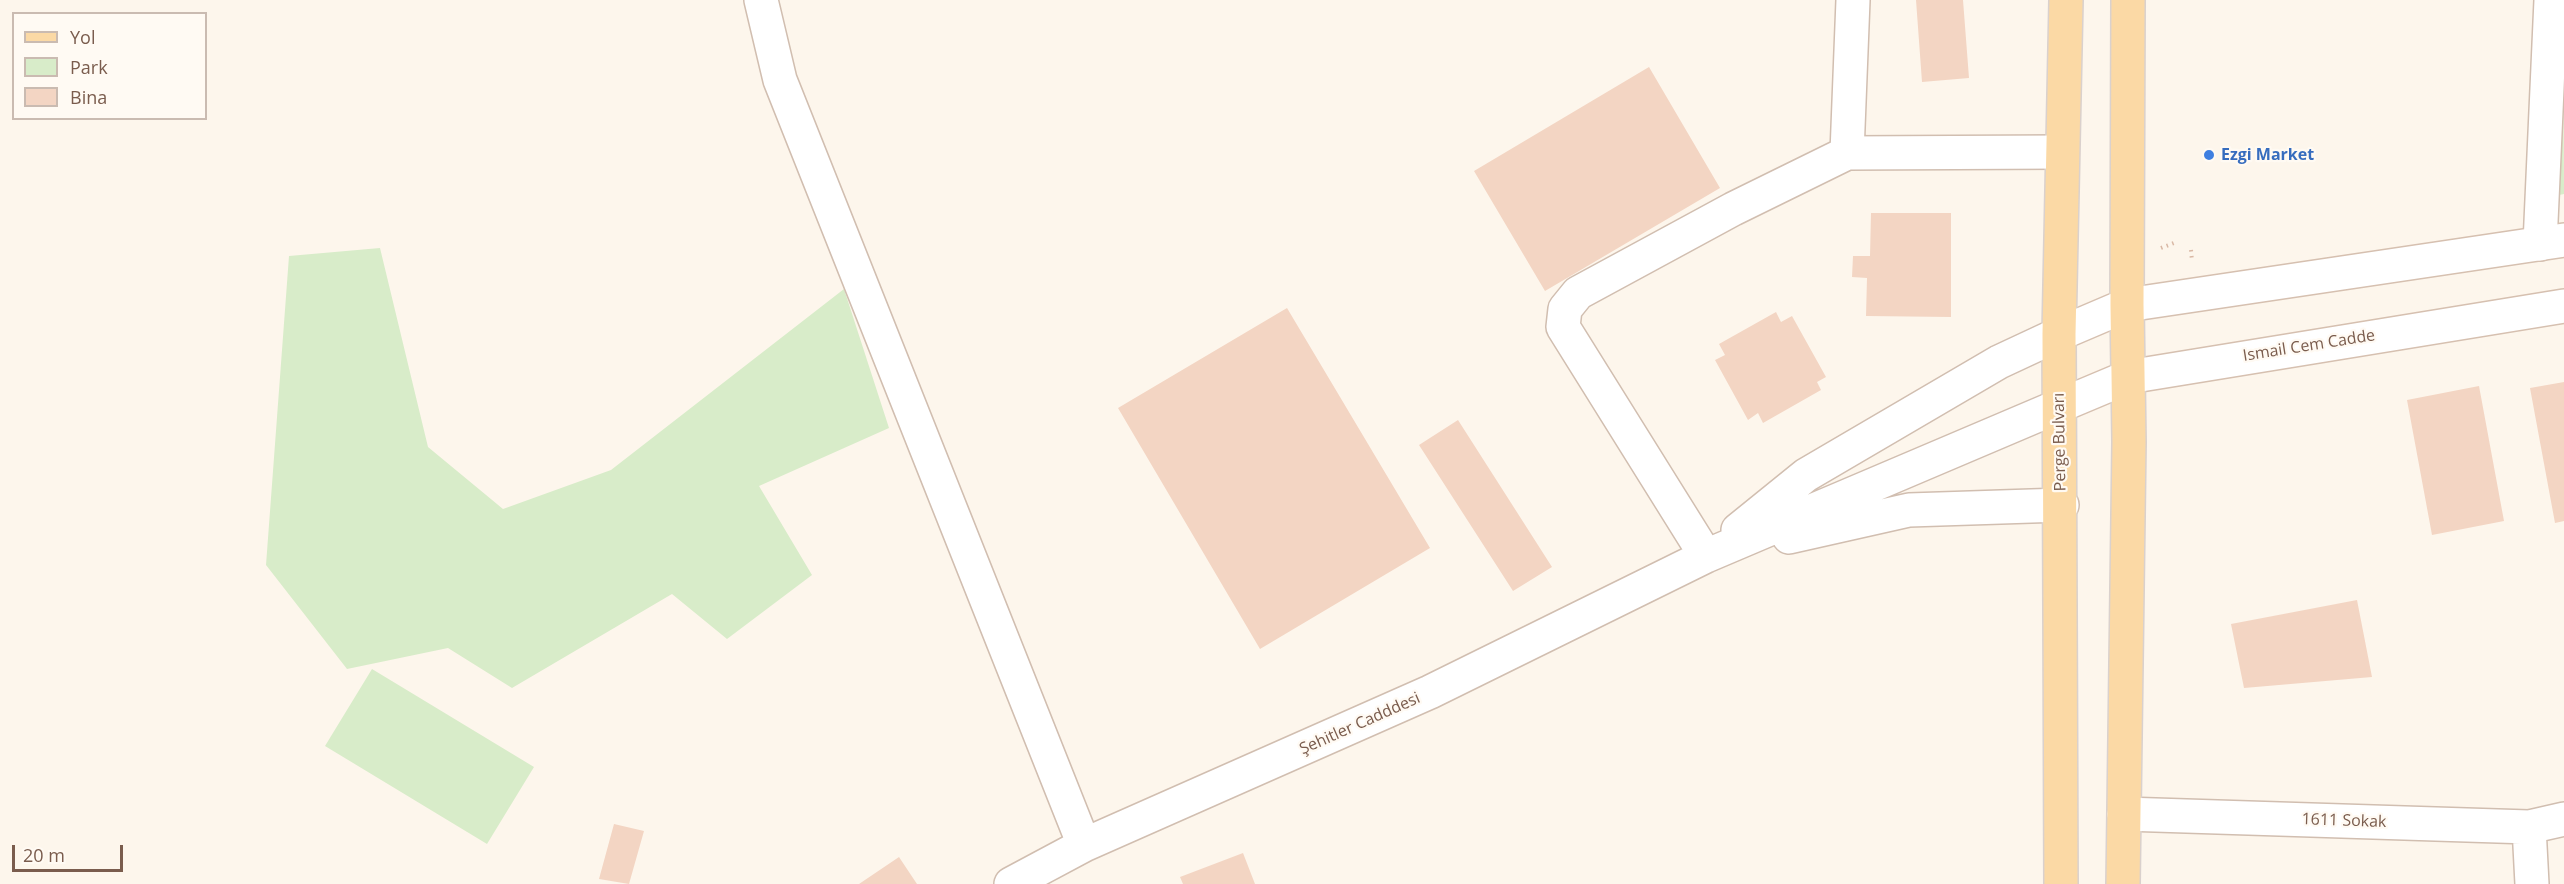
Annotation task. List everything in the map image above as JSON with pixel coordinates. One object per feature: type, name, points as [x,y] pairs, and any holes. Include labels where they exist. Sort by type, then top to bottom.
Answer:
[{"type":"main road","name":"Perge Bulvarı","points":[[2061,884],[2059,334],[2066,0]]},
{"type":"main road","points":[[2123,884],[2128,377],[2128,0]]},
{"type":"street","points":[[760,0],[780,80],[1084,845]]},
{"type":"street","points":[[1847,153],[1853,0]]},
{"type":"street","points":[[1706,556],[1806,475],[1999,363],[2127,305],[2552,242],[2551,0]]},
{"type":"street","points":[[1706,556],[1563,327],[1565,309],[1578,293],[1733,209],[1847,153],[2062,152]]},
{"type":"street","name":"Ismail Cem Cadde","points":[[1706,556],[2128,377],[2564,306]]},
{"type":"street","points":[[1706,556],[1909,510],[2061,505]]},
{"type":"street","name":"Şehitler Cadddesi","points":[[1011,884],[1084,845],[1430,692],[1706,556]]},
{"type":"street","name":"1611 Sokak","points":[[2124,814],[2529,827],[2564,819]]},
{"type":"street","points":[[2529,827],[2532,884]]},
{"type":"path","points":[[2158,249],[2174,243]]},
{"type":"green space","points":[[2563,2],[2564,194],[2559,195]]},
{"type":"green space","points":[[380,248],[428,447],[503,509],[611,470],[844,289],[889,428],[759,486],[812,575],[727,639],[672,594],[512,688],[448,648],[347,669],[266,565],[289,256]]},
{"type":"green space","points":[[372,669],[534,767],[487,844],[325,746]]},
{"type":"building","points":[[1916,0],[1963,0],[1969,78],[1922,82]]},
{"type":"building","points":[[1649,67],[1720,188],[1545,291],[1474,171]]},
{"type":"building","points":[[1871,213],[1951,213],[1951,317],[1866,316],[1867,278],[1852,277],[1853,256],[1870,256]]},
{"type":"building","points":[[1287,308],[1430,548],[1260,649],[1118,408]]},
{"type":"building","points":[[1776,312],[1781,322],[1792,316],[1826,377],[1817,382],[1821,390],[1763,423],[1758,413],[1748,420],[1715,360],[1725,355],[1719,344]]},
{"type":"building","points":[[2564,382],[2564,521],[2555,523],[2530,388]]},
{"type":"building","points":[[2479,386],[2504,521],[2432,535],[2407,400]]},
{"type":"building","points":[[1458,420],[1552,567],[1513,591],[1419,445]]},
{"type":"building","points":[[2357,600],[2372,677],[2244,688],[2231,624]]},
{"type":"building","points":[[614,824],[644,831],[629,884],[599,879]]},
{"type":"building","points":[[1243,853],[1255,884],[1183,884],[1180,877]]},
{"type":"building","points":[[899,857],[917,884],[859,884]]},
{"type":"place","name":"Ezgi Market","points":[[2209,155]]}]
